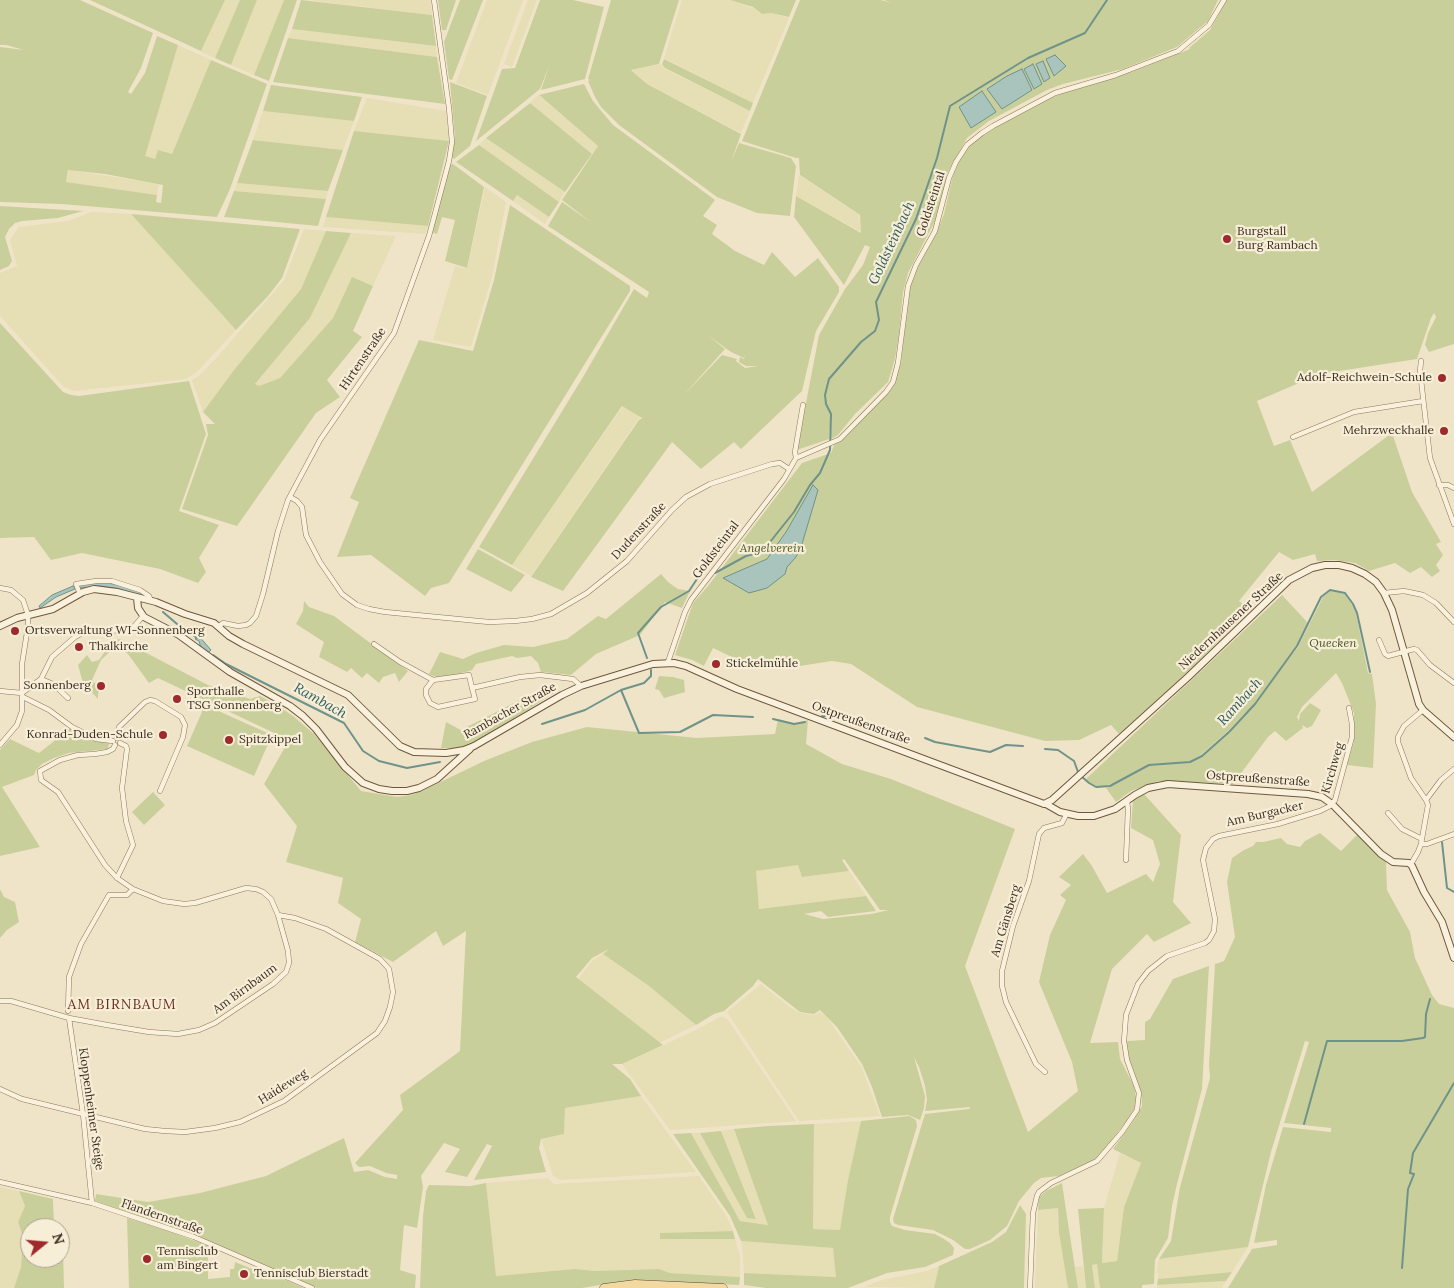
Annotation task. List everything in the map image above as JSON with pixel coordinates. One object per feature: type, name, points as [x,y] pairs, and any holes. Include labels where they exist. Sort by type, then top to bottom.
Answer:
[{"type":"main road","name":"Niedernhausener Straße","points":[[1049,802],[1188,677],[1279,589],[1300,573],[1325,565],[1346,566],[1365,574],[1376,582],[1390,604],[1418,699],[1423,710],[1454,737]]},
{"type":"main road","name":"Rambacher Straße","points":[[0,626],[16,618],[53,610],[90,590],[103,589],[151,601],[219,626],[229,636],[243,644],[348,695],[403,748],[414,752],[446,753],[474,746],[581,686],[647,666],[668,662]]},
{"type":"main road","points":[[137,598],[138,608],[143,616],[183,638],[222,666],[297,712],[316,729],[351,774],[363,783],[392,791],[413,790],[432,782],[474,746]]},
{"type":"main road","name":"Ostpreußenstraße","points":[[668,662],[686,666],[737,689],[1049,802],[1056,810],[1067,813],[1083,816],[1100,815],[1114,809],[1148,788],[1174,784],[1308,794],[1322,797],[1332,804]]},
{"type":"main road","points":[[446,753],[451,765]]},
{"type":"main road","points":[[1332,804],[1381,854],[1393,862],[1410,864],[1424,892],[1440,917],[1454,958]]},
{"type":"main road","points":[[604,1288],[635,1284],[723,1288]]},
{"type":"street","name":"Hirtenstraße","points":[[219,626],[223,624],[246,625],[256,616],[278,532],[290,497],[320,440],[394,333],[430,236],[452,142],[434,0]]},
{"type":"street","name":"Goldsteintal","points":[[668,662],[691,600],[789,470],[796,458],[834,442],[846,434],[886,392],[893,382],[898,363],[908,286],[916,265],[935,231],[949,178],[956,162],[967,146],[992,126],[1056,94],[1116,76],[1178,51],[1209,25],[1224,0]]},
{"type":"street","points":[[1421,361],[1420,371],[1430,458],[1454,524]]},
{"type":"street","points":[[1293,436],[1354,412],[1423,401]]},
{"type":"street","name":"Goldsteintal","points":[[796,458],[795,452],[803,405]]},
{"type":"street","name":"Dudenstraße","points":[[290,497],[302,507],[306,535],[316,555],[332,580],[347,598],[369,609],[384,612],[489,622],[532,619],[551,614],[587,593],[627,561],[686,497],[710,484],[772,464],[780,463],[789,470]]},
{"type":"street","points":[[1439,485],[1448,485],[1454,488]]},
{"type":"street","points":[[80,594],[76,584],[112,581],[140,590],[149,596],[151,601]]},
{"type":"street","points":[[0,588],[8,589],[18,594],[28,615],[22,664],[22,711],[19,721],[0,745]]},
{"type":"street","points":[[1384,593],[1404,591],[1423,595],[1436,603],[1454,622]]},
{"type":"street","points":[[23,695],[40,679],[52,657],[75,637],[82,633],[130,631],[143,616]]},
{"type":"street","points":[[1379,640],[1385,654],[1388,656],[1414,649],[1417,650],[1430,665],[1454,683]]},
{"type":"street","points":[[374,644],[406,666],[433,680],[469,676],[475,699],[435,707],[428,701],[426,695],[426,689],[433,680]]},
{"type":"street","points":[[472,688],[495,681],[540,675],[573,679],[581,686]]},
{"type":"street","points":[[40,679],[53,684],[68,698]]},
{"type":"street","points":[[0,691],[23,695],[43,706],[72,727],[96,739],[116,742],[126,746],[122,788],[126,821],[133,845],[117,878]]},
{"type":"street","points":[[116,742],[119,727],[145,702],[150,700],[155,701],[181,717],[185,725],[183,737],[160,791]]},
{"type":"street","name":"Kirchweg","points":[[1332,804],[1352,737],[1352,724],[1348,708]]},
{"type":"street","points":[[1410,864],[1418,852],[1428,805],[1411,778],[1398,742],[1398,736],[1404,726],[1423,710]]},
{"type":"street","name":"Am Birnbaum","points":[[0,1001],[12,1001],[69,1018],[148,1032],[178,1034],[199,1030],[215,1024],[273,984],[286,972],[289,963],[288,951],[278,915],[271,899],[256,889],[246,888],[195,903],[184,904],[163,901],[133,889],[117,878],[105,865],[58,792],[43,782],[40,776],[40,771],[60,760],[78,755],[107,752],[113,749],[116,742]]},
{"type":"street","points":[[1426,800],[1441,780],[1454,769]]},
{"type":"street","points":[[1126,860],[1127,800]]},
{"type":"street","name":"Am Burgacker","points":[[1030,1288],[1033,1213],[1039,1192],[1051,1183],[1097,1161],[1122,1132],[1137,1110],[1139,1093],[1127,1060],[1124,1041],[1126,1015],[1138,984],[1148,971],[1167,956],[1205,943],[1214,931],[1215,919],[1203,860],[1206,848],[1213,839],[1219,836],[1278,824],[1324,810],[1332,804]]},
{"type":"street","name":"Am Gänsberg","points":[[1045,1072],[1036,1064],[1006,1002],[1002,986],[1002,971],[1013,926],[1029,881],[1039,834],[1044,828],[1062,823],[1067,813]]},
{"type":"street","points":[[1388,813],[1402,829],[1427,844],[1454,834]]},
{"type":"street","points":[[68,1011],[68,977],[81,944],[110,895],[127,895],[133,889]]},
{"type":"street","name":"Haideweg","points":[[0,1089],[22,1099],[145,1129],[185,1132],[240,1122],[284,1101],[377,1033],[385,1021],[393,992],[389,969],[380,959],[326,929],[295,918],[278,915]]},
{"type":"street","name":"Kloppenheimer Steige","points":[[69,1018],[92,1203]]},
{"type":"street","name":"Flandernstraße","points":[[0,1182],[92,1203],[194,1237],[312,1288]]},
{"type":"shaded area","points":[[225,0],[240,0],[215,58],[201,52]]},
{"type":"shaded area","points":[[257,0],[284,0],[254,75],[231,65]]},
{"type":"shaded area","points":[[308,0],[430,0],[432,15]]},
{"type":"shaded area","points":[[487,0],[523,0],[488,95],[456,83]]},
{"type":"shaded area","points":[[528,0],[537,0],[512,67],[504,64]]},
{"type":"shaded area","points":[[682,0],[730,0],[753,8],[762,14],[771,13],[789,18],[753,103],[664,58]]},
{"type":"shaded area","points":[[292,29],[436,46],[437,57],[288,38]]},
{"type":"shaded area","points":[[178,45],[211,60],[172,154],[158,151],[155,159],[144,156]]},
{"type":"shaded area","points":[[661,64],[665,69],[750,111],[741,133],[647,84],[632,70]]},
{"type":"shaded area","points":[[538,95],[598,146],[592,154],[530,103]]},
{"type":"shaded area","points":[[367,98],[446,111],[449,141],[354,131]]},
{"type":"shaded area","points":[[263,111],[354,121],[343,150],[253,140]]},
{"type":"shaded area","points":[[486,138],[565,192],[559,202],[479,145]]},
{"type":"shaded area","points":[[69,170],[159,184],[157,195],[66,182]]},
{"type":"shaded area","points":[[799,175],[859,215],[861,232],[796,196]]},
{"type":"shaded area","points":[[237,183],[328,191],[326,199],[234,191]]},
{"type":"shaded area","points":[[485,187],[506,202],[492,277],[471,347],[433,340],[455,266],[467,269]]},
{"type":"shaded area","points":[[517,195],[549,217],[545,224],[513,201]]},
{"type":"shaded area","points":[[92,212],[131,214],[236,330],[196,373],[186,379],[74,391],[64,387],[0,316],[0,273],[17,266],[10,240],[19,227],[68,221]]},
{"type":"shaded area","points":[[326,217],[428,226],[425,234],[323,227]]},
{"type":"shaded area","points":[[304,229],[326,231],[301,289],[234,370],[203,412],[192,380],[199,376],[219,355],[284,280]]},
{"type":"shaded area","points":[[351,233],[396,236],[373,286],[352,277],[333,318],[280,378],[259,386],[255,384],[310,318]]},
{"type":"shaded area","points":[[623,406],[640,417],[531,576],[512,565]]},
{"type":"shaded area","points":[[799,865],[803,877],[849,871],[866,896],[759,909],[755,871]]},
{"type":"shaded area","points":[[603,954],[649,986],[696,1025],[659,1043],[578,979],[593,960]]},
{"type":"shaded area","points":[[761,984],[800,1013],[815,1015],[820,1012],[827,1017],[862,1068],[880,1116],[799,1121],[727,1012]]},
{"type":"shaded area","points":[[722,1016],[728,1020],[796,1121],[670,1130],[622,1064]]},
{"type":"shaded area","points":[[641,1096],[696,1172],[560,1180],[553,1176],[541,1139],[564,1134],[565,1108]]},
{"type":"shaded area","points":[[861,1121],[848,1180],[841,1230],[813,1229],[814,1124]]},
{"type":"shaded area","points":[[734,1129],[768,1225],[740,1221],[691,1133],[700,1133],[747,1218],[756,1218],[721,1131]]},
{"type":"shaded area","points":[[1120,1153],[1141,1163],[1124,1207],[1117,1261],[1102,1263],[1104,1208]]},
{"type":"shaded area","points":[[699,1176],[727,1217],[733,1231],[661,1233],[660,1238],[735,1239],[740,1256],[740,1277],[670,1273],[659,1269],[595,1271],[575,1269],[496,1276],[486,1183],[548,1178],[554,1184]]},
{"type":"shaded area","points":[[0,1187],[19,1191],[25,1206],[18,1222],[20,1228],[21,1268],[14,1288],[0,1288]]},
{"type":"shaded area","points":[[1058,1208],[1059,1233],[1068,1288],[1035,1288],[1038,1210]]},
{"type":"shaded area","points":[[741,1241],[833,1248],[837,1277],[744,1273]]},
{"type":"shaded area","points":[[1248,1247],[1232,1272],[1158,1279],[1157,1268],[1159,1259]]},
{"type":"shaded area","points":[[1097,1264],[1100,1288],[1095,1288],[1092,1265]]},
{"type":"shaded area","points":[[939,1266],[934,1288],[864,1287],[882,1280],[927,1271]]},
{"type":"shaded area","points":[[1083,1266],[1086,1288],[1078,1288],[1075,1267]]},
{"type":"shaded area","points":[[1226,1281],[1222,1288],[1157,1288],[1157,1285]]},
{"type":"green space","points":[[0,0],[80,0],[153,33],[141,68],[128,92],[131,94],[145,73],[157,36],[178,45],[145,156],[155,159],[158,150],[172,154],[211,60],[267,84],[230,189],[217,217],[62,204],[0,202],[0,47],[24,50],[0,45]],"holes":[[[68,170],[105,174],[163,185],[161,203],[156,202],[157,195],[66,182]]]},
{"type":"green space","points":[[90,0],[225,0],[201,51]]},
{"type":"green space","points":[[240,0],[257,0],[231,65],[215,58]]},
{"type":"green space","points":[[284,0],[297,0],[269,81],[254,75]]},
{"type":"green space","points":[[301,0],[432,15],[436,46],[292,29]]},
{"type":"green space","points":[[438,0],[456,0],[446,30],[442,30]]},
{"type":"green space","points":[[460,0],[483,0],[452,80],[449,79],[444,42]]},
{"type":"green space","points":[[540,0],[573,0],[604,7],[585,79],[541,90],[549,66],[540,89],[476,141],[502,69],[515,68]]},
{"type":"green space","points":[[611,0],[679,0],[659,64],[631,70],[647,84],[741,134],[731,162],[739,143],[791,158],[796,166],[790,216],[757,213],[717,197],[619,125],[601,107],[588,79]]},
{"type":"green space","points":[[730,0],[796,0],[789,17],[771,13],[762,14],[753,7]]},
{"type":"green space","points":[[800,0],[881,0],[891,3],[884,0],[1218,0],[1208,21],[1177,47],[1123,69],[1063,84],[1047,90],[989,121],[967,138],[947,174],[943,197],[934,223],[908,273],[903,292],[895,359],[888,382],[855,414],[838,435],[831,439],[831,413],[829,439],[797,450],[819,335],[845,289],[863,265],[870,247],[865,245],[844,285],[794,217],[796,196],[861,233],[860,215],[800,175],[799,158],[742,141]]},
{"type":"green space","name":"Angelverein","points":[[1227,0],[1454,0],[1454,344],[1429,352],[1425,345],[1428,333],[1436,317],[1434,313],[1417,359],[1320,374],[1257,401],[1274,446],[1290,440],[1312,492],[1392,433],[1412,492],[1441,542],[1436,544],[1443,555],[1436,565],[1440,571],[1432,577],[1421,567],[1410,573],[1395,563],[1369,571],[1355,563],[1334,560],[1317,561],[1315,554],[1293,560],[1279,552],[1239,601],[1250,610],[1181,678],[1119,734],[1111,725],[1079,740],[1045,741],[917,707],[851,664],[832,661],[800,666],[762,661],[753,667],[713,648],[704,666],[675,655],[693,603],[802,463],[831,453],[834,445],[845,438],[888,393],[894,384],[901,363],[909,290],[918,267],[937,232],[944,214],[953,175],[959,160],[966,150],[982,135],[1047,100],[1065,92],[1132,72],[1190,49],[1210,30]]},
{"type":"green space","points":[[288,38],[437,57],[445,104],[273,82]]},
{"type":"green space","points":[[664,59],[753,103],[750,111],[665,68],[662,64]]},
{"type":"green space","points":[[450,82],[487,96],[470,146],[454,159],[451,157],[455,138]]},
{"type":"green space","points":[[584,84],[593,101],[613,125],[715,200],[703,216],[717,225],[712,234],[735,251],[764,265],[772,252],[795,277],[818,258],[839,287],[839,292],[816,331],[802,391],[741,449],[734,442],[701,469],[672,442],[563,591],[531,577],[639,420],[646,416],[642,418],[622,406],[512,565],[479,547],[583,377],[634,289],[647,298],[649,292],[548,226],[562,202],[592,223],[562,200],[598,146],[539,95]],"holes":[[[706,334],[731,352],[744,358],[746,354],[744,359],[740,357],[739,362],[746,366],[758,366],[745,368],[736,361],[737,359],[722,355],[683,396],[725,349]]]},
{"type":"green space","points":[[271,85],[362,97],[354,121],[263,111]]},
{"type":"green space","points":[[530,103],[592,154],[565,192],[486,138]]},
{"type":"green space","points":[[354,131],[449,141],[428,226],[326,217]]},
{"type":"green space","points":[[253,140],[343,150],[328,191],[237,183]]},
{"type":"green space","points":[[479,145],[559,202],[549,217],[517,195],[513,201],[456,162]]},
{"type":"green space","points":[[453,164],[484,187],[467,268],[445,261],[455,220],[442,217],[437,234],[431,232],[450,165]]},
{"type":"green space","points":[[234,191],[326,199],[318,226],[224,217]]},
{"type":"green space","points":[[510,205],[630,286],[630,291],[449,583],[431,588],[425,596],[371,555],[337,557],[359,502],[350,498],[419,340],[473,351],[494,280]]},
{"type":"green space","points":[[0,206],[83,211],[58,218],[15,223],[5,237],[12,261],[9,266],[0,270]]},
{"type":"green space","points":[[131,214],[300,229],[282,278],[236,330]]},
{"type":"green space","points":[[326,231],[351,233],[310,318],[255,384],[259,386],[280,378],[333,318],[352,277],[373,286],[353,331],[362,337],[327,380],[340,397],[316,413],[237,526],[182,509],[208,435],[206,424],[215,424],[203,412],[234,370],[301,289]]},
{"type":"green space","points":[[0,323],[63,392],[71,395],[79,396],[189,381],[206,434],[179,511],[219,525],[199,558],[206,572],[198,583],[160,569],[82,553],[51,560],[34,537],[0,538]]},
{"type":"green space","points":[[478,549],[525,575],[511,592],[466,569]]},
{"type":"green space","points":[[661,574],[678,589],[690,591],[682,608],[665,602],[640,635],[596,654],[571,675],[541,672],[538,663],[531,656],[517,658],[512,656],[476,664],[472,670],[452,676],[436,677],[429,674],[440,652],[463,659],[504,645],[533,647],[567,639],[598,616],[606,619]]},
{"type":"green space","name":"Quecken","points":[[1330,591],[1345,594],[1352,605],[1356,613],[1368,673],[1372,674],[1376,704],[1373,768],[1347,765],[1354,742],[1354,713],[1336,673],[1302,707],[1297,717],[1299,721],[1300,714],[1310,703],[1321,710],[1312,726],[1307,728],[1302,725],[1303,728],[1286,741],[1275,731],[1268,737],[1233,784],[1159,781],[1131,791],[1116,802],[1106,788],[1110,787],[1149,766],[1190,762],[1202,756],[1245,716],[1244,714],[1201,755],[1189,762],[1148,765],[1118,782],[1102,787],[1089,783],[1086,779],[1282,595],[1308,623],[1287,661],[1298,647],[1323,597]]},
{"type":"green space","points":[[304,601],[309,607],[334,616],[408,671],[399,682],[395,673],[383,677],[379,683],[367,673],[362,678],[351,668],[347,672],[319,657],[324,642],[296,624],[303,611]]},
{"type":"green space","points":[[117,639],[124,640],[123,643],[131,645],[208,685],[250,699],[260,696],[293,716],[314,734],[361,791],[397,797],[422,791],[484,761],[532,742],[587,727],[697,738],[775,734],[778,719],[797,724],[808,720],[806,744],[842,764],[891,779],[1015,829],[965,966],[1028,1132],[1078,1091],[1072,1062],[1039,982],[1050,935],[1066,900],[1060,895],[1071,885],[1059,877],[1083,854],[1107,893],[1146,874],[1153,882],[1160,864],[1153,840],[1131,828],[1133,800],[1144,794],[1181,835],[1173,902],[1191,923],[1154,942],[1147,934],[1112,969],[1090,1043],[1118,1042],[1120,1059],[1134,1086],[1136,1105],[1131,1115],[1101,1154],[1094,1160],[1059,1176],[1041,1178],[1034,1183],[1019,1201],[1007,1226],[990,1240],[970,1249],[965,1249],[953,1240],[933,1230],[894,1223],[893,1219],[925,1114],[969,1109],[970,1107],[925,1111],[927,1100],[925,1086],[914,1057],[925,1096],[920,1120],[908,1115],[882,1117],[862,1064],[837,1027],[820,1010],[814,1014],[800,1012],[758,979],[753,986],[724,1011],[714,1014],[696,1025],[649,986],[603,954],[609,949],[592,958],[576,977],[663,1045],[622,1064],[612,1064],[630,1079],[641,1096],[565,1108],[564,1134],[541,1139],[539,1148],[546,1172],[474,1180],[492,1146],[487,1144],[467,1177],[445,1172],[460,1149],[444,1143],[421,1176],[423,1187],[417,1228],[404,1225],[400,1270],[416,1275],[415,1288],[317,1288],[195,1235],[95,1201],[96,1194],[148,1202],[200,1193],[266,1176],[344,1138],[354,1172],[368,1170],[385,1177],[397,1179],[397,1175],[386,1173],[370,1166],[359,1167],[355,1163],[403,1110],[400,1095],[460,1051],[466,931],[443,946],[436,931],[393,962],[355,942],[361,919],[338,903],[343,878],[286,862],[297,826],[264,784],[289,740],[158,678],[149,683],[128,654],[116,646],[101,660],[92,680],[100,689],[98,699],[83,683],[78,665],[87,655],[92,662],[99,660],[104,653],[104,647]],"holes":[[[844,859],[880,910],[889,910],[871,914],[823,919],[804,914],[821,911],[828,917],[876,911],[866,896],[759,909],[756,871],[798,865],[802,877],[849,871],[842,860]]]},
{"type":"green space","points":[[659,676],[684,680],[685,692],[664,698],[659,690],[655,689]]},
{"type":"green space","points":[[551,684],[554,693],[480,740],[466,746],[441,748],[446,722],[461,730]]},
{"type":"green space","name":"Spitzkippel","points":[[205,705],[272,735],[254,776],[187,746]]},
{"type":"green space","points":[[72,727],[96,740],[109,743],[108,749],[69,753],[54,758],[42,764],[34,775],[2,787],[40,847],[0,856],[0,750],[10,739],[39,753]]},
{"type":"green space","points":[[153,792],[165,805],[144,825],[132,812]]},
{"type":"green space","points":[[1320,833],[1341,851],[1358,834],[1386,862],[1387,890],[1410,932],[1415,958],[1432,995],[1439,1004],[1454,1008],[1454,1288],[1228,1288],[1252,1249],[1277,1245],[1277,1240],[1254,1243],[1266,1185],[1283,1127],[1331,1132],[1331,1128],[1284,1123],[1309,1042],[1305,1041],[1271,1152],[1248,1247],[1159,1259],[1171,1241],[1180,1187],[1210,1078],[1209,1065],[1215,964],[1224,961],[1235,937],[1227,882],[1232,858],[1253,846],[1256,842],[1281,838],[1287,844],[1300,847],[1305,841]]},
{"type":"green space","points":[[0,889],[4,897],[15,902],[19,922],[7,930],[0,938]]},
{"type":"green space","points":[[1209,966],[1202,1089],[1177,1184],[1168,1238],[1155,1260],[1154,1284],[1142,1285],[1142,1288],[1100,1288],[1097,1264],[1092,1265],[1095,1288],[1086,1288],[1078,1209],[1104,1208],[1102,1263],[1117,1261],[1124,1207],[1141,1163],[1113,1149],[1142,1106],[1141,1093],[1128,1056],[1127,1041],[1145,1040],[1145,1022],[1150,1019],[1173,979]]},
{"type":"green space","points":[[909,1116],[916,1120],[917,1126],[890,1222],[892,1226],[905,1230],[935,1234],[950,1243],[954,1248],[953,1255],[925,1267],[887,1273],[848,1288],[766,1288],[744,1285],[744,1273],[836,1277],[833,1248],[741,1241],[730,1216],[673,1134],[691,1133],[740,1221],[768,1225],[734,1129],[814,1124],[813,1229],[840,1230],[848,1180],[861,1121]]},
{"type":"green space","points":[[721,1131],[756,1219],[747,1218],[700,1133]]},
{"type":"green space","points":[[486,1183],[496,1276],[575,1269],[595,1271],[659,1269],[670,1273],[740,1277],[739,1285],[646,1280],[582,1288],[420,1288],[423,1216],[426,1191],[429,1185],[470,1186]]},
{"type":"green space","points":[[1062,1183],[1078,1288],[1068,1288],[1059,1233],[1058,1208],[1038,1210],[1039,1197]]},
{"type":"green space","points":[[19,1191],[53,1199],[54,1218],[20,1218],[20,1228],[18,1222],[25,1206]]},
{"type":"green space","points":[[1020,1205],[1026,1214],[1024,1288],[934,1288],[939,1266],[992,1242],[1006,1232]]},
{"type":"green space","points":[[127,1218],[208,1246],[208,1279],[230,1277],[230,1269],[234,1269],[235,1262],[257,1271],[258,1268],[304,1288],[129,1288]]},
{"type":"green space","points":[[733,1231],[735,1239],[660,1239],[660,1233]]},
{"type":"green space","points":[[21,1268],[63,1268],[64,1288],[14,1288]]},
{"type":"green space","points":[[1232,1272],[1226,1281],[1157,1285],[1158,1279]]},
{"type":"water","points":[[1055,55],[1066,66],[1054,76],[1046,59]]},
{"type":"water","points":[[1043,61],[1050,78],[1044,82],[1036,64]]},
{"type":"water","points":[[1033,64],[1042,84],[1034,89],[1024,69]]},
{"type":"water","points":[[1022,69],[1032,90],[1002,109],[987,89]]},
{"type":"water","points":[[982,91],[996,112],[971,128],[959,107]]},
{"type":"water","points":[[813,485],[818,490],[802,544],[796,557],[787,567],[785,574],[767,588],[749,593],[723,578],[767,559],[786,532]]},
{"type":"water","points":[[94,583],[126,586],[144,594],[142,597],[120,589],[100,586],[80,588],[79,584]]},
{"type":"water","points":[[73,586],[75,589],[56,597],[40,608],[39,606],[52,595]]},
{"type":"water","points":[[198,635],[211,650],[208,653],[201,648],[199,641],[195,639]]},
{"type":"waterway","name":"Goldsteinbach","points":[[715,573],[746,556],[762,552],[794,512],[810,485],[820,473],[830,450],[831,414],[826,404],[825,395],[829,379],[861,342],[875,331],[879,320],[876,302],[916,219],[937,158],[950,106],[1028,58],[1085,33],[1107,0]]},
{"type":"waterway","name":"Goldsteinbach","points":[[647,658],[638,633],[661,607],[689,591],[703,570]]},
{"type":"waterway","name":"Rambach","points":[[1081,776],[1096,787],[1110,786],[1149,765],[1190,762],[1202,756],[1229,732],[1255,704],[1297,646],[1321,597],[1330,590],[1345,593],[1353,604],[1357,613],[1370,672]]},
{"type":"waterway","name":"Rambach","points":[[163,612],[197,638]]},
{"type":"waterway","name":"Rambach","points":[[213,655],[226,664],[344,723],[363,751],[379,761],[407,768],[440,762]]},
{"type":"waterway","name":"Rambach","points":[[542,724],[585,710],[621,690],[644,683],[651,676],[651,670]]},
{"type":"waterway","name":"Rambach","points":[[621,690],[639,733],[680,732],[713,715],[753,717]]},
{"type":"waterway","name":"Rambach","points":[[773,719],[794,724],[805,722]]},
{"type":"waterway","name":"Rambach","points":[[925,738],[935,742],[990,752],[1006,745],[1023,746]]},
{"type":"waterway","name":"Rambach","points":[[1045,749],[1058,750],[1074,761],[1078,772]]},
{"type":"waterway","points":[[1442,842],[1447,888],[1454,892]]},
{"type":"waterway","points":[[1304,1124],[1327,1041],[1402,1041],[1423,1038],[1425,1037],[1426,1014],[1430,999]]},
{"type":"waterway","points":[[1402,1268],[1408,1189],[1414,1174],[1410,1173],[1413,1153],[1454,1083]]},
{"type":"place","name":"Burgstall Burg Rambach","points":[[1227,239]]},
{"type":"place","name":"Adolf-Reichwein-Schule","points":[[1442,378]]},
{"type":"place","name":"Mehrzweckhalle","points":[[1444,431]]},
{"type":"place","name":"Ortsverwaltung WI-Sonnenberg","points":[[15,631]]},
{"type":"place","name":"Thalkirche","points":[[79,647]]},
{"type":"place","name":"Stickelmühle","points":[[716,664]]},
{"type":"place","name":"Sonnenberg","points":[[101,686]]},
{"type":"place","name":"Sporthalle TSG Sonnenberg","points":[[177,699]]},
{"type":"place","name":"Konrad-Duden-Schule","points":[[163,735]]},
{"type":"place","name":"Spitzkippel","points":[[229,740]]},
{"type":"place","name":"Tennisclub am Bingert","points":[[147,1259]]},
{"type":"place","name":"Tennisclub Bierstadt","points":[[244,1274]]},
{"type":"district","name":"AM BIRNBAUM","points":[[122,1005]]}]
